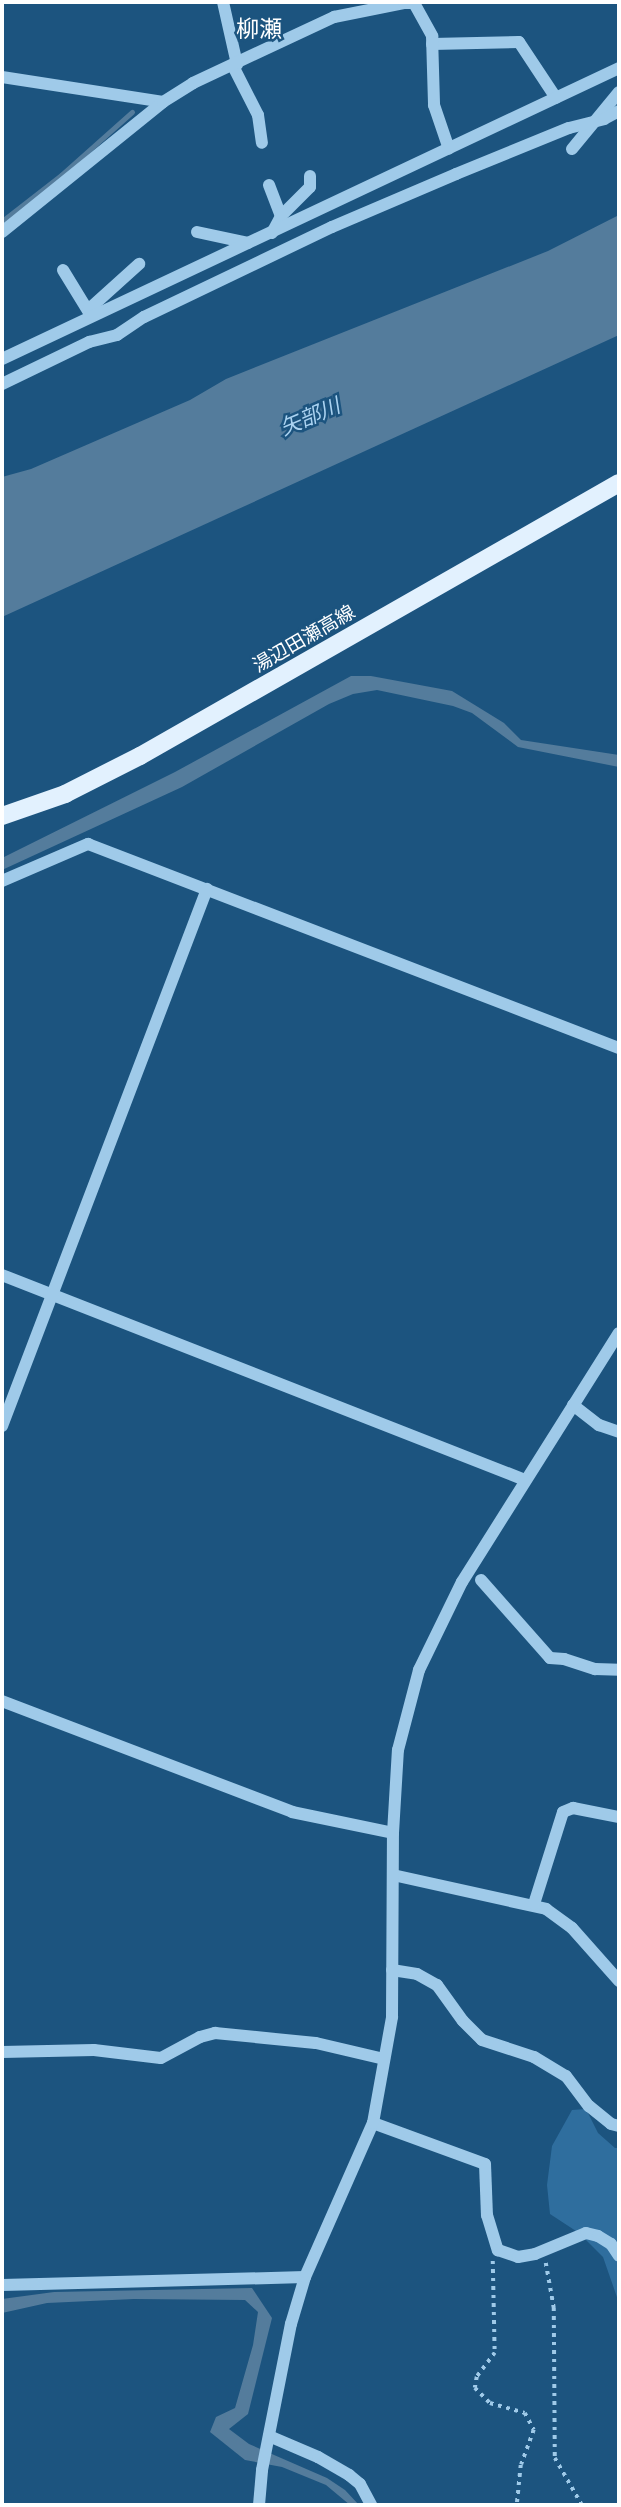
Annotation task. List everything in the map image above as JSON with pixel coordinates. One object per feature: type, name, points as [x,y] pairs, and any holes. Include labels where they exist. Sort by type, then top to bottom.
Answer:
[{"type":"main road","name":"湯辺田瀬高線","points":[[2,816],[65,794],[140,756],[619,484]]},
{"type":"street","points":[[223,2],[235,65],[258,115],[262,143]]},
{"type":"street","points":[[2,232],[163,102],[193,83],[334,17],[411,2],[424,17],[432,44],[434,105],[449,149]]},
{"type":"street","points":[[432,44],[519,42],[556,98]]},
{"type":"street","points":[[2,359],[90,313],[272,233],[619,68]]},
{"type":"street","points":[[2,77],[163,102]]},
{"type":"street","points":[[572,149],[619,92]]},
{"type":"street","points":[[2,384],[89,342],[117,335],[144,317],[332,227],[456,174],[619,111]]},
{"type":"street","points":[[272,233],[281,216],[310,187],[310,176]]},
{"type":"street","points":[[269,185],[281,216]]},
{"type":"street","points":[[197,232],[250,243]]},
{"type":"street","points":[[90,313],[139,264]]},
{"type":"street","points":[[63,270],[90,313]]},
{"type":"street","points":[[2,881],[88,844],[619,1048]]},
{"type":"street","points":[[2,1426],[207,889]]},
{"type":"street","points":[[2,1275],[525,1480]]},
{"type":"street","points":[[259,2505],[263,2466],[291,2324],[305,2277],[373,2123],[392,2017],[393,1833],[398,1750],[419,1670],[463,1582],[619,1333]]},
{"type":"street","points":[[573,1405],[599,1424],[619,1432]]},
{"type":"street","points":[[481,1580],[550,1658],[564,1659],[596,1669],[619,1670]]},
{"type":"street","points":[[2,1701],[292,1812],[393,1833]]},
{"type":"street","points":[[534,1904],[562,1812],[573,1808],[619,1817]]},
{"type":"street","points":[[393,1875],[534,1904],[572,1928],[619,1981]]},
{"type":"street","points":[[392,1970],[417,1974],[437,1985],[463,2021],[482,2040],[534,2057],[566,2076],[589,2106],[611,2124],[619,2126]]},
{"type":"street","points":[[2,2052],[94,2050],[161,2058],[200,2037],[215,2033],[316,2043],[384,2059]]},
{"type":"street","points":[[373,2123],[485,2164],[487,2215],[498,2250],[518,2257],[586,2233],[611,2244],[619,2256]]},
{"type":"street","points":[[2,2285],[305,2277]]},
{"type":"street","points":[[268,2440],[318,2457],[349,2476],[360,2484],[371,2505]]},
{"type":"path","points":[[498,2250],[492,2265],[496,2316],[495,2353],[477,2377],[475,2388],[490,2403],[525,2413],[534,2430],[521,2465],[517,2505]]},
{"type":"path","points":[[544,2250],[554,2308],[555,2458],[582,2505]]},
{"type":"shaded area","points":[[586,2109],[598,2133],[615,2148],[619,2148],[619,2303],[603,2257],[579,2233],[550,2214],[547,2185],[552,2146],[572,2110]]},
{"type":"water","name":"矢部川","points":[[619,215],[619,335],[2,617],[2,477],[31,469],[190,400],[226,379],[548,251]]},
{"type":"water","points":[[351,676],[371,676],[452,691],[504,723],[521,740],[619,755],[619,767],[518,747],[472,713],[453,706],[377,690],[353,694],[329,704],[182,787],[2,870],[2,858],[175,772]]},
{"type":"water","points":[[252,2288],[272,2318],[248,2414],[229,2429],[249,2444],[327,2478],[345,2490],[359,2505],[350,2505],[326,2485],[282,2467],[245,2460],[210,2432],[216,2417],[235,2408],[253,2345],[258,2312],[245,2300],[134,2299],[47,2303],[2,2313],[2,2299],[54,2292]]},
{"type":"waterway","points":[[2,221],[61,175],[132,112]]},
{"type":"district","name":"柳瀬","points":[[259,29]]}]
